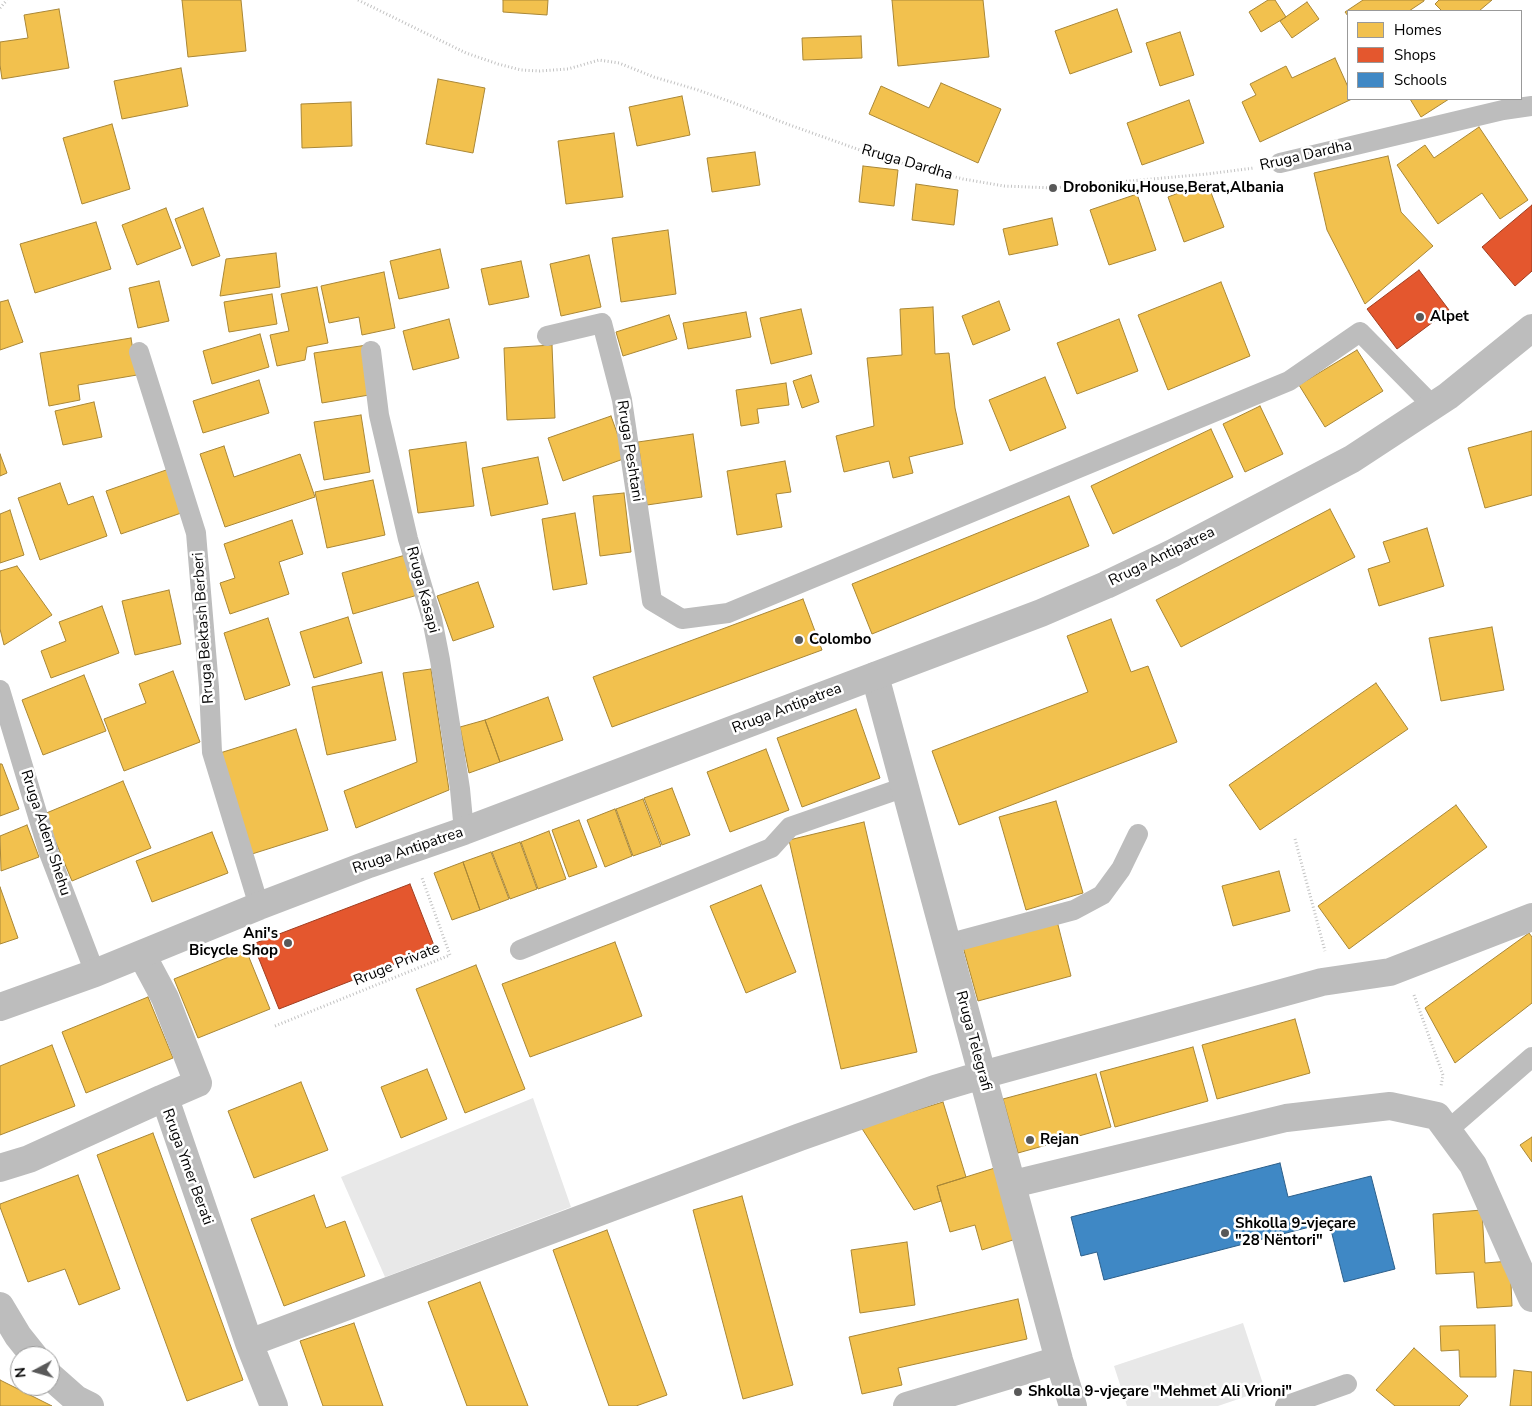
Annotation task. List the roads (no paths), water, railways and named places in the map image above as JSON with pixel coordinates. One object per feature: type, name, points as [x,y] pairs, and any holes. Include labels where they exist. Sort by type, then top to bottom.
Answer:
[{"type":"street","name":"Rruga Antipatrea","points":[[0,1007],[95,974],[259,906],[369,864],[464,831],[1041,613],[1165,557],[1352,459],[1433,406],[1532,328]]},
{"type":"street","name":"Rruga Telegrafi","points":[[875,676],[1072,1406]]},
{"type":"street","points":[[249,1342],[800,1136],[935,1089],[1322,982],[1390,972],[1532,917]]},
{"type":"street","name":"Rruga Ymer Berati","points":[[142,955],[165,998],[198,1083],[161,1099],[169,1110],[249,1342],[274,1406]]},
{"type":"street","points":[[0,1168],[29,1159],[161,1099]]},
{"type":"street","points":[[1013,1184],[1286,1118],[1390,1106],[1442,1123],[1473,1165],[1532,1298]]},
{"type":"street","points":[[0,1306],[26,1346]]},
{"type":"street","points":[[907,1406],[1059,1360]]},
{"type":"street","points":[[60,1385],[76,1399],[90,1406]]},
{"type":"lane","name":"Rruga Dardha","points":[[1280,163],[1503,110],[1532,106]]},
{"type":"lane","name":"Rruga Peshtani","points":[[547,336],[602,323],[622,400],[652,601],[682,619],[728,612],[1289,381],[1360,332],[1433,406]]},
{"type":"lane","name":"Rruga Kasapi","points":[[371,351],[379,414],[408,539],[432,619],[440,660],[460,789],[464,831]]},
{"type":"lane","name":"Rruga Bektash Berberi","points":[[139,352],[196,533],[209,687],[212,752],[259,906]]},
{"type":"lane","name":"Rruga Adem Shehu","points":[[0,690],[49,853],[95,974]]},
{"type":"lane","points":[[520,950],[771,848],[790,827],[905,787]]},
{"type":"lane","points":[[947,944],[1074,910],[1102,895],[1121,869],[1138,834]]},
{"type":"lane","points":[[1442,1123],[1532,1057]]},
{"type":"lane","points":[[1285,1406],[1346,1384]]},
{"type":"place","name":"Droboniku,House,Berat,Albania","points":[[1053,188]]},
{"type":"place","name":"Alpet","points":[[1420,317]]},
{"type":"place","name":"Colombo","points":[[799,640]]},
{"type":"place","name":"Ani's Bicycle Shop","points":[[288,943]]},
{"type":"place","name":"Rejan","points":[[1030,1140]]},
{"type":"place","name":"Shkolla 9-vjeçare \"28 Nëntori\"","points":[[1225,1233]]},
{"type":"place","name":"Shkolla 9-vjeçare \"Mehmet Ali Vrioni\"","points":[[1018,1392]]}]
